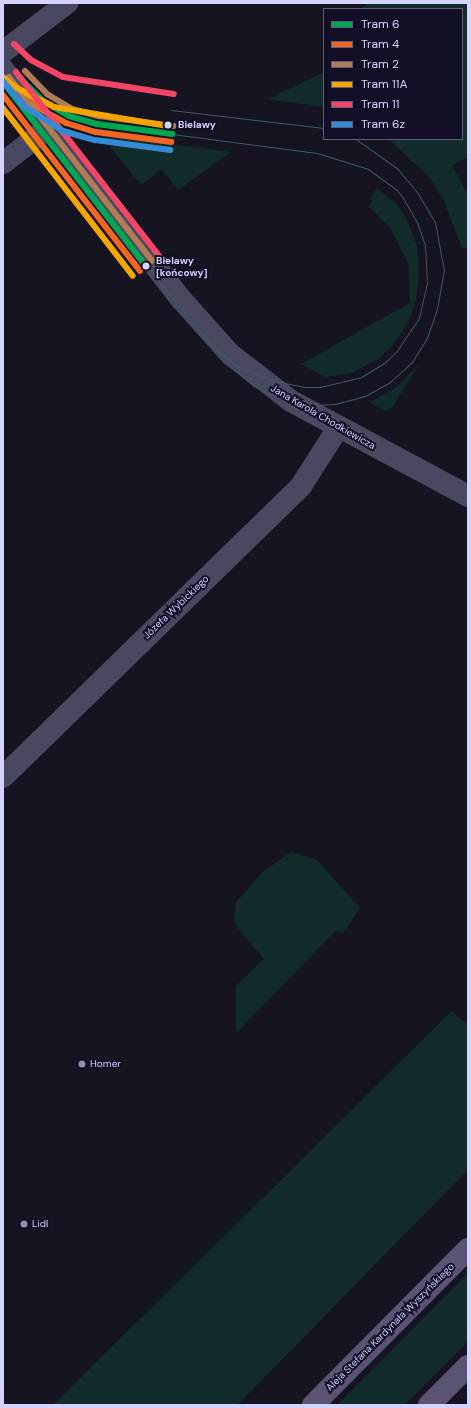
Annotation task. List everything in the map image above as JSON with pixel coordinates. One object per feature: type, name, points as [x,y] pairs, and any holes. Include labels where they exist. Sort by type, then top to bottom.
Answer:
[{"type":"main road","name":"Aleja Stefana Kardynała Wyszyńskiego","points":[[313,1405],[468,1249]]},
{"type":"main road","points":[[429,1405],[468,1366]]},
{"type":"street","points":[[3,52],[67,3]]},
{"type":"street","name":"Jana Karola Chodkiewicza","points":[[3,69],[182,299],[230,354],[275,391],[338,428],[468,496]]},
{"type":"street","points":[[3,163],[48,128]]},
{"type":"street","name":"Józefa Wybickiego","points":[[3,777],[301,486],[338,428]]},
{"type":"green space","points":[[369,3],[468,3],[468,157],[452,165],[468,195],[468,249],[462,248],[444,201],[430,178],[390,140],[463,140],[463,8],[362,8]]},
{"type":"green space","points":[[323,72],[323,107],[268,99]]},
{"type":"green space","points":[[99,133],[231,152],[178,190],[162,169],[141,185]]},
{"type":"green space","points":[[377,188],[397,204],[407,220],[417,246],[419,275],[416,299],[409,321],[393,345],[378,359],[352,373],[326,377],[301,364],[410,303],[408,263],[391,229],[369,206],[373,201],[370,199]]},
{"type":"green space","points":[[419,364],[392,408],[385,411],[370,402],[397,387]]},
{"type":"green space","points":[[291,852],[316,859],[360,908],[343,933],[336,931],[236,1033],[236,986],[264,959],[239,930],[234,921],[236,902],[264,871]]},
{"type":"green space","points":[[452,1011],[468,1025],[468,1170],[237,1405],[53,1405]]},
{"type":"green space","points":[[468,1273],[468,1341],[404,1405],[337,1405]]},
{"type":"tram line","name":"11","points":[[14,44],[31,60],[63,77],[174,94]]},
{"type":"tram line","name":"2","points":[[25,71],[47,94],[72,109],[99,116],[173,126]]},
{"type":"tram line","name":"11","points":[[16,72],[159,256]]},
{"type":"tram line","name":"11A","points":[[3,77],[15,87],[54,107],[168,126]]},
{"type":"tram line","name":"2","points":[[9,77],[152,261]]},
{"type":"tram line","name":"6","points":[[19,77],[42,100],[69,116],[97,124],[172,134]]},
{"type":"tram line","name":"6z","points":[[3,81],[25,107],[63,131],[95,140],[170,150]]},
{"type":"tram line","name":"6","points":[[3,82],[146,266]]},
{"type":"tram line","name":"4","points":[[13,83],[37,107],[66,123],[96,132],[171,142]]},
{"type":"tram line","name":"4","points":[[3,95],[140,271]]},
{"type":"tram line","name":"11A","points":[[3,108],[133,276]]},
{"type":"tram line","points":[[171,110],[323,128]]},
{"type":"tram line","points":[[172,134],[317,153],[368,169],[397,190],[417,222],[425,245],[427,283],[419,318],[397,351],[384,363],[362,377],[320,387],[305,387],[273,381],[235,365],[208,342]]},
{"type":"tram line","points":[[233,368],[254,386],[279,397],[315,405],[335,404],[365,396],[390,382],[412,362],[427,338],[437,309],[444,271],[435,222],[417,192],[398,169],[357,140]]},
{"type":"tram line","points":[[146,266],[211,345]]},
{"type":"place","name":"Bielawy","points":[[168,125]]},
{"type":"place","name":"Bielawy [końcowy]","points":[[146,266]]},
{"type":"place","name":"Homer","points":[[82,1064]]},
{"type":"place","name":"Lidl","points":[[24,1224]]}]
